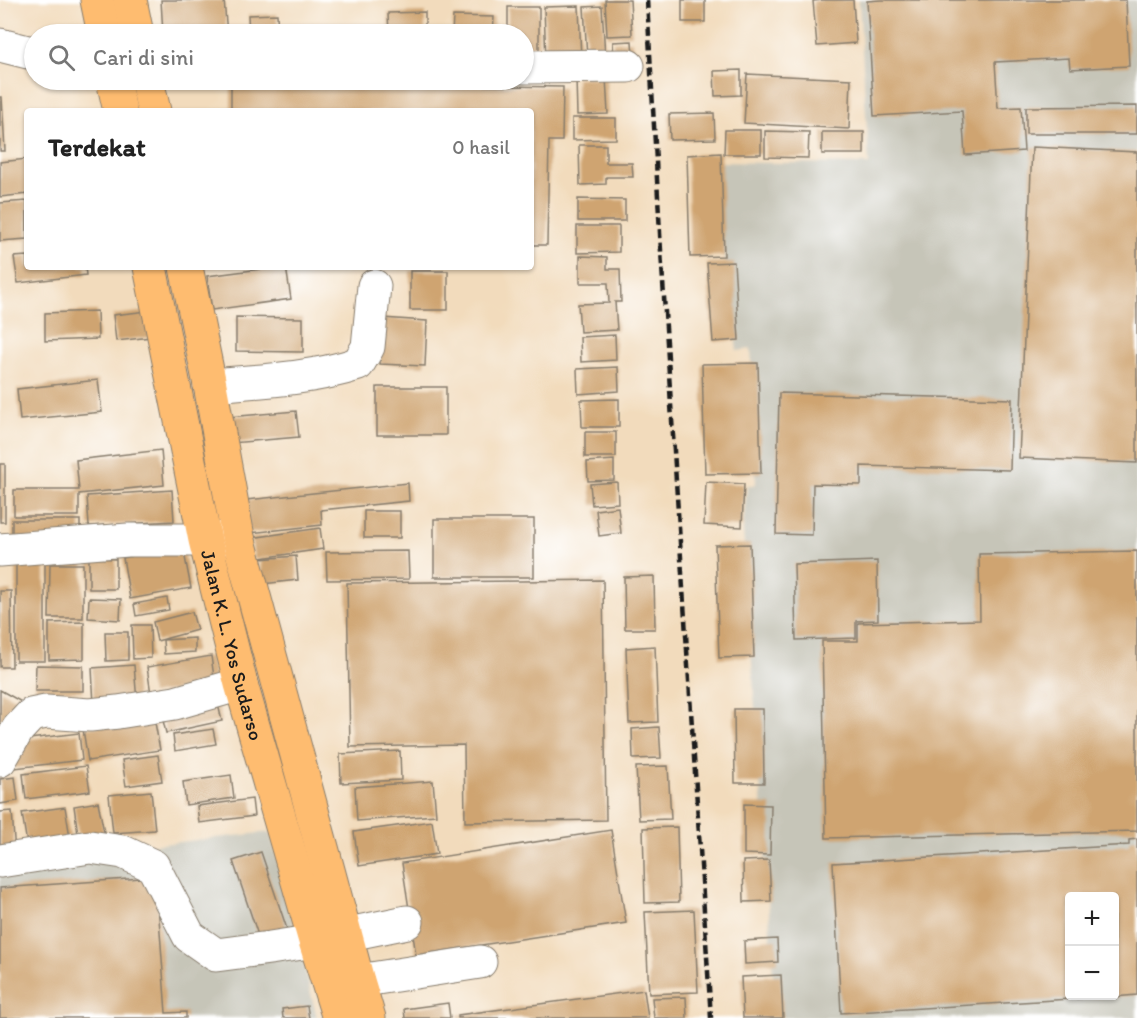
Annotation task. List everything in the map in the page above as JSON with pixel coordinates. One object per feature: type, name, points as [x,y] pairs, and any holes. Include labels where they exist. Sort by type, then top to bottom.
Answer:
[{"type":"highway","points":[[97,0],[102,24]]},
{"type":"highway","points":[[130,0],[135,24]]},
{"type":"highway","points":[[115,90],[119,108]]},
{"type":"highway","points":[[149,90],[153,108]]},
{"type":"highway","name":"Jalan K. L. Yos Sudarso","points":[[151,270],[205,540],[241,684],[330,938],[358,981],[369,1018]]},
{"type":"highway","name":"Jalan K. L. Yos Sudarso","points":[[187,270],[238,537],[330,938],[339,1018]]},
{"type":"street","points":[[0,45],[24,51]]},
{"type":"street","points":[[534,67],[628,66]]},
{"type":"street","points":[[210,385],[315,375],[358,364],[368,347],[374,286]]},
{"type":"street","points":[[0,550],[128,540],[205,540],[238,537]]},
{"type":"street","points":[[0,760],[18,729],[31,715],[46,712],[90,715],[118,712],[175,703],[241,684]]},
{"type":"street","points":[[0,861],[90,847],[123,852],[153,866],[189,936],[216,954],[330,938],[407,921]]},
{"type":"street","points":[[358,981],[480,962]]},
{"type":"shaded area","points":[[859,0],[1137,0],[1137,1018],[776,1018],[743,530],[747,486],[756,484],[751,349],[737,351],[712,162],[869,164]]},
{"type":"shaded area","points":[[270,832],[317,1018],[0,1018],[0,862]]},
{"type":"building","points":[[161,0],[224,0],[226,24],[162,24]]},
{"type":"building","points":[[605,0],[630,0],[632,35],[607,36]]},
{"type":"building","points":[[682,0],[705,0],[705,22],[682,22]]},
{"type":"building","points":[[853,0],[856,43],[817,46],[813,1]]},
{"type":"building","points":[[1126,0],[1129,66],[1070,69],[1069,58],[995,62],[998,108],[1021,107],[1024,151],[965,155],[962,111],[874,116],[867,1]]},
{"type":"building","points":[[579,6],[581,61],[546,62],[544,7]]},
{"type":"building","points":[[602,6],[605,56],[587,58],[584,7]]},
{"type":"building","points":[[508,7],[539,7],[539,59],[534,59],[534,24],[508,24]]},
{"type":"building","points":[[425,12],[425,24],[389,24],[388,13]]},
{"type":"building","points":[[277,14],[278,24],[248,24],[248,15]]},
{"type":"building","points":[[453,16],[494,17],[494,24],[453,24]]},
{"type":"building","points":[[632,41],[633,56],[614,57],[613,42]]},
{"type":"building","points":[[741,70],[741,95],[715,96],[714,71]]},
{"type":"building","points":[[747,74],[851,79],[849,129],[744,123]]},
{"type":"building","points":[[606,77],[608,114],[577,115],[576,78]]},
{"type":"building","points":[[534,86],[563,87],[562,141],[549,141],[547,245],[534,245],[534,108],[231,108],[231,90],[534,90]]},
{"type":"building","points":[[0,97],[2,97],[5,151],[0,151]]},
{"type":"building","points":[[1137,106],[1137,134],[1026,134],[1026,107]]},
{"type":"building","points":[[714,113],[715,139],[670,140],[669,114]]},
{"type":"building","points":[[572,118],[616,118],[616,139],[572,140]]},
{"type":"building","points":[[725,130],[761,130],[761,154],[724,154]]},
{"type":"building","points":[[765,131],[809,132],[808,158],[765,157]]},
{"type":"building","points":[[822,132],[864,132],[864,154],[822,154]]},
{"type":"building","points":[[579,145],[606,145],[606,163],[632,163],[633,177],[606,177],[606,184],[580,185]]},
{"type":"building","points":[[1032,147],[1137,152],[1137,463],[1019,458]]},
{"type":"building","points":[[721,153],[724,256],[690,257],[687,155]]},
{"type":"building","points":[[24,159],[24,194],[0,197],[0,162]]},
{"type":"building","points":[[578,199],[625,200],[625,221],[578,221]]},
{"type":"building","points":[[24,201],[24,239],[0,241],[0,203]]},
{"type":"building","points":[[577,226],[619,226],[619,252],[577,253]]},
{"type":"building","points":[[24,256],[24,270],[85,270],[86,275],[18,283],[14,257]]},
{"type":"building","points":[[580,256],[607,257],[607,269],[620,269],[621,302],[615,302],[617,330],[580,332],[578,304],[609,303],[608,283],[580,283]]},
{"type":"building","points":[[734,262],[739,340],[713,342],[707,263]]},
{"type":"building","points":[[253,270],[286,270],[291,299],[212,310],[207,276]]},
{"type":"building","points":[[410,271],[448,271],[448,310],[410,310]]},
{"type":"building","points":[[97,311],[98,339],[45,341],[45,313]]},
{"type":"building","points":[[148,311],[151,337],[116,341],[113,315]]},
{"type":"building","points":[[236,317],[303,318],[303,352],[236,351]]},
{"type":"building","points":[[382,318],[427,321],[425,366],[380,364]]},
{"type":"building","points":[[615,335],[616,360],[581,362],[580,337]]},
{"type":"building","points":[[758,363],[761,473],[705,474],[702,364]]},
{"type":"building","points":[[618,367],[619,391],[578,394],[577,369]]},
{"type":"building","points":[[98,380],[102,412],[20,420],[17,389]]},
{"type":"building","points":[[377,387],[446,387],[446,435],[377,435]]},
{"type":"building","points":[[779,393],[1012,399],[1010,470],[861,466],[861,485],[813,484],[812,535],[776,534]]},
{"type":"building","points":[[619,399],[619,427],[582,427],[581,400]]},
{"type":"building","points":[[296,411],[299,437],[231,443],[228,417]]},
{"type":"building","points":[[585,432],[616,432],[616,457],[585,457]]},
{"type":"building","points":[[161,450],[164,485],[79,494],[79,516],[14,516],[14,490],[79,490],[76,460]]},
{"type":"building","points":[[614,460],[614,480],[588,481],[587,462]]},
{"type":"building","points":[[0,464],[5,464],[5,522],[0,522]]},
{"type":"building","points":[[617,482],[618,503],[592,505],[590,484]]},
{"type":"building","points":[[706,482],[744,484],[742,527],[704,525]]},
{"type":"building","points":[[408,483],[409,501],[321,510],[322,525],[250,533],[246,500]]},
{"type":"building","points":[[172,490],[174,521],[89,526],[87,496]]},
{"type":"building","points":[[618,507],[621,533],[599,536],[596,510]]},
{"type":"building","points":[[364,511],[400,511],[400,538],[364,538]]},
{"type":"building","points":[[434,519],[534,519],[534,577],[434,577]]},
{"type":"building","points":[[12,520],[80,520],[80,539],[12,538]]},
{"type":"building","points":[[320,528],[323,549],[254,559],[251,538]]},
{"type":"building","points":[[750,544],[754,657],[719,658],[715,545]]},
{"type":"building","points":[[183,547],[191,588],[130,599],[123,558]]},
{"type":"building","points":[[408,551],[409,579],[327,580],[326,552]]},
{"type":"building","points":[[1137,551],[1137,831],[826,838],[822,641],[858,641],[858,623],[980,620],[979,554]]},
{"type":"building","points":[[296,556],[298,580],[262,584],[260,559]]},
{"type":"building","points":[[89,558],[116,559],[116,589],[89,589]]},
{"type":"building","points":[[877,561],[878,620],[856,621],[856,638],[796,640],[794,564]]},
{"type":"building","points":[[16,563],[45,563],[45,661],[16,661]]},
{"type":"building","points":[[50,564],[83,564],[83,618],[49,618]]},
{"type":"building","points":[[654,576],[655,629],[625,629],[624,577]]},
{"type":"building","points":[[603,580],[606,820],[465,822],[464,745],[350,747],[347,583]]},
{"type":"building","points":[[0,591],[11,591],[12,667],[0,667]]},
{"type":"building","points":[[89,598],[121,599],[120,620],[88,618]]},
{"type":"building","points":[[167,598],[169,610],[136,616],[134,604]]},
{"type":"building","points":[[192,612],[197,630],[157,641],[153,622]]},
{"type":"building","points":[[84,622],[84,659],[49,660],[49,623]]},
{"type":"building","points":[[132,625],[150,625],[151,658],[133,659]]},
{"type":"building","points":[[105,632],[128,632],[128,660],[106,661]]},
{"type":"building","points":[[195,638],[195,652],[164,654],[163,640]]},
{"type":"building","points":[[655,646],[658,722],[629,723],[626,648]]},
{"type":"building","points":[[211,656],[215,684],[151,694],[147,667]]},
{"type":"building","points":[[36,665],[83,666],[83,691],[35,691]]},
{"type":"building","points":[[134,665],[137,702],[94,705],[92,668]]},
{"type":"building","points":[[0,690],[27,705],[0,754]]},
{"type":"building","points":[[217,700],[222,721],[166,733],[161,712]]},
{"type":"building","points":[[734,709],[763,709],[764,783],[735,783]]},
{"type":"building","points":[[154,717],[160,750],[88,761],[83,729]]},
{"type":"building","points":[[659,727],[661,758],[633,759],[632,729]]},
{"type":"building","points":[[213,729],[216,744],[175,751],[173,735]]},
{"type":"building","points":[[79,733],[82,760],[15,768],[13,741]]},
{"type":"building","points":[[400,751],[401,780],[341,783],[340,754]]},
{"type":"building","points":[[158,755],[162,781],[126,786],[122,760]]},
{"type":"building","points":[[86,766],[90,791],[26,799],[23,774]]},
{"type":"building","points":[[668,766],[671,819],[639,820],[636,767]]},
{"type":"building","points":[[231,775],[234,798],[186,805],[183,782]]},
{"type":"building","points":[[15,777],[18,801],[0,804],[0,779]]},
{"type":"building","points":[[433,781],[436,815],[357,821],[355,787]]},
{"type":"building","points":[[151,791],[155,830],[113,833],[109,795]]},
{"type":"building","points":[[252,799],[254,816],[199,823],[197,806]]},
{"type":"building","points":[[98,802],[105,837],[79,841],[74,806]]},
{"type":"building","points":[[744,804],[771,805],[770,855],[744,854]]},
{"type":"building","points":[[65,807],[70,837],[27,844],[22,813]]},
{"type":"building","points":[[12,811],[15,854],[0,855],[0,812]]},
{"type":"building","points":[[432,821],[437,854],[359,866],[354,832]]},
{"type":"building","points":[[677,827],[679,902],[645,903],[643,828]]},
{"type":"building","points":[[611,830],[626,923],[416,955],[402,863]]},
{"type":"building","points":[[1137,839],[1137,995],[1119,997],[1119,892],[1065,892],[1065,999],[841,1013],[833,863],[1129,845],[1129,840]]},
{"type":"building","points":[[261,852],[289,935],[261,944],[233,861]]},
{"type":"building","points":[[769,860],[771,901],[744,902],[743,861]]},
{"type":"building","points":[[156,877],[166,1013],[186,1012],[186,1018],[0,1018],[0,888]]},
{"type":"building","points":[[694,910],[698,992],[649,994],[645,912]]},
{"type":"building","points":[[777,939],[778,962],[745,964],[744,941]]},
{"type":"building","points":[[781,975],[783,1018],[743,1018],[741,977]]},
{"type":"building","points":[[644,990],[648,1018],[458,1018],[458,1015]]},
{"type":"building","points":[[686,997],[687,1018],[654,1018],[652,998]]},
{"type":"building","points":[[448,1003],[450,1018],[405,1018],[404,1009]]},
{"type":"building","points":[[307,1006],[309,1018],[283,1018],[282,1009]]},
{"type":"railway","points":[[647,0],[711,1018]]}]
